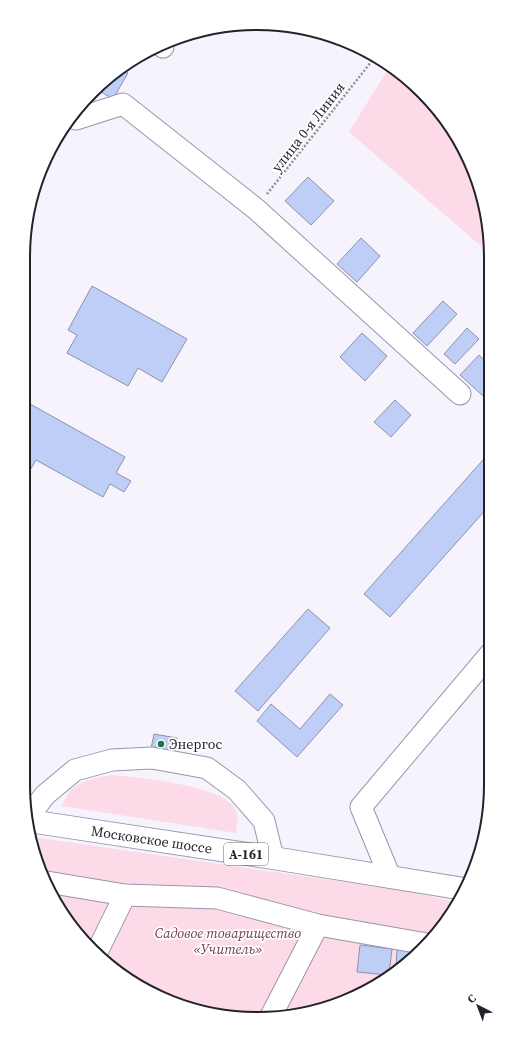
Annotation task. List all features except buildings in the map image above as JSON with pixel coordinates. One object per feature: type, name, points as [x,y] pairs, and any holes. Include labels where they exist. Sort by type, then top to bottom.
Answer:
[{"type":"highway","name":"Московское шоссе","points":[[33,822],[459,888]]},
{"type":"street","points":[[77,119],[123,104],[256,209],[460,394]]},
{"type":"street","points":[[390,877],[361,807],[484,660]]},
{"type":"street","points":[[32,812],[45,795],[75,770],[112,760],[152,758],[207,768],[237,790],[264,821],[272,858]]},
{"type":"street","points":[[52,883],[125,895],[217,898],[318,925],[421,943]]},
{"type":"street","points":[[99,948],[125,895]]},
{"type":"street","points":[[273,1012],[318,925]]},
{"type":"path","name":"улица 0-я Линия","points":[[256,209],[372,61]]},
{"type":"green space","points":[[387,71],[407,86],[428,107],[446,131],[461,157],[472,184],[480,213],[484,249],[349,132]]},
{"type":"green space","points":[[110,775],[158,780],[197,788],[214,794],[227,801],[235,809],[237,818],[236,833],[62,806],[69,792],[77,785],[88,780]]},
{"type":"green space","name":"Садовое товарищество «Учитель»","points":[[36,838],[406,891],[452,901],[428,935],[418,946],[383,974],[370,982],[344,995],[301,1008],[272,1012],[242,1012],[213,1008],[170,995],[143,982],[107,956],[96,946],[68,911],[60,898],[47,872]]},
{"type":"place","name":"Энергос","points":[[161,744]]}]
